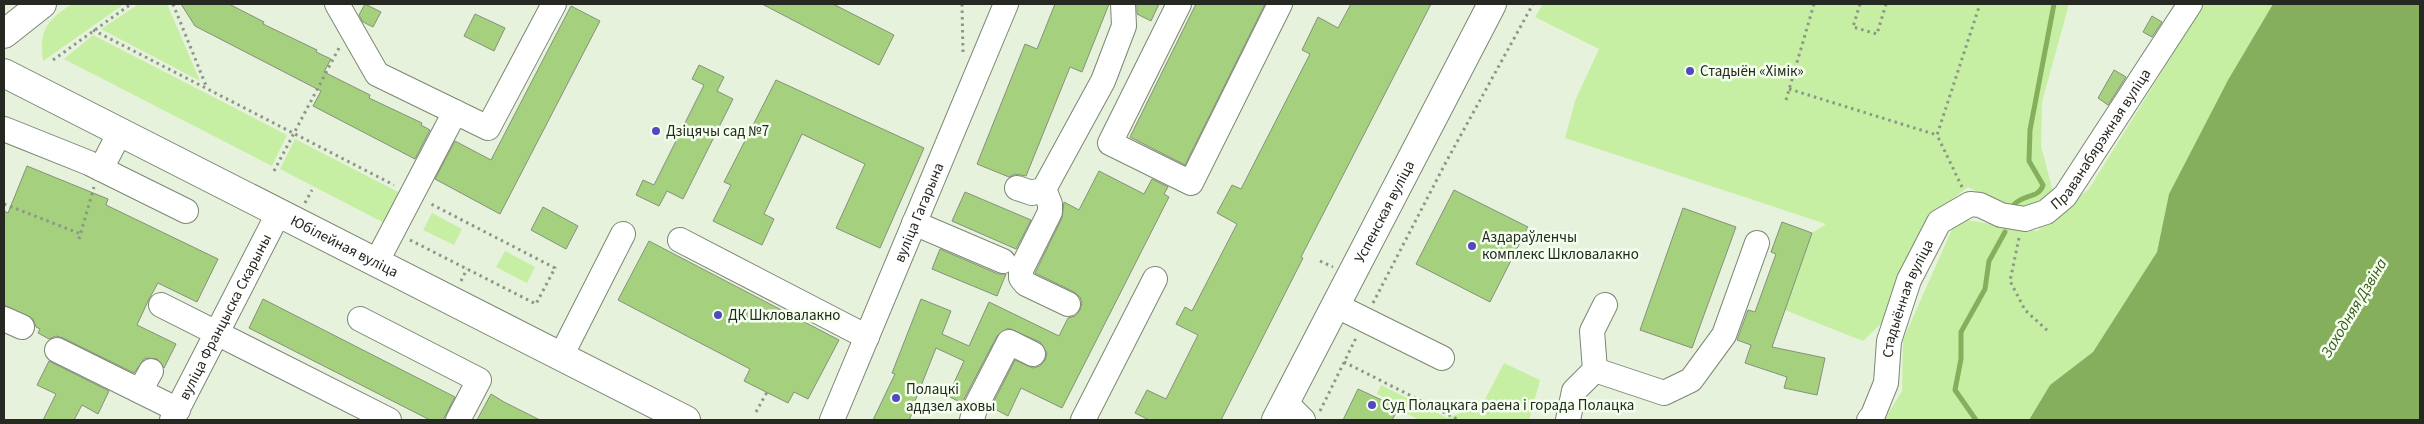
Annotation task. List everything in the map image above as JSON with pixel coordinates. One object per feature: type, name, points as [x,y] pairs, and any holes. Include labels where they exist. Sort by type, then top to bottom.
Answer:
[{"type":"main road","points":[[4,34],[42,4]]},
{"type":"main road","name":"Успенская вуліца","points":[[1296,414],[1335,305],[1492,4]]},
{"type":"main road","name":"Юбілейная вуліца","points":[[4,73],[377,261],[686,420]]},
{"type":"street","points":[[337,4],[377,74],[488,128],[554,4]]},
{"type":"street","points":[[1017,188],[1032,193],[1044,189],[1103,80],[1124,26],[1123,4]]},
{"type":"street","points":[[1180,4],[1110,143],[1191,183],[1280,4]]},
{"type":"street","name":"Праванабярэжная вуліца","points":[[2025,219],[2046,212],[2065,196],[2190,4]]},
{"type":"street","name":"вуліца Гагарына","points":[[832,420],[1003,5]]},
{"type":"street","points":[[377,261],[455,112]]},
{"type":"street","points":[[4,129],[101,169],[186,211]]},
{"type":"street","points":[[101,169],[120,132]]},
{"type":"street","points":[[1044,189],[1050,204],[1050,212],[1020,278],[1026,284],[1068,304]]},
{"type":"street","points":[[1975,204],[2001,215],[2025,219]]},
{"type":"street","name":"Стадыённая вуліца","points":[[1869,420],[1873,415],[1886,383],[1889,341],[1909,280],[1939,222],[1975,204]]},
{"type":"street","name":"вуліца Францыска Скарыны","points":[[175,415],[279,212]]},
{"type":"street","points":[[914,223],[1003,261]]},
{"type":"street","points":[[561,356],[623,234]]},
{"type":"street","points":[[680,240],[867,337]]},
{"type":"street","points":[[1595,370],[1664,393],[1691,380],[1724,335],[1756,243]]},
{"type":"street","points":[[1083,420],[1155,279]]},
{"type":"street","points":[[161,305],[389,420]]},
{"type":"street","points":[[1335,305],[1442,358]]},
{"type":"street","points":[[1568,420],[1574,391],[1595,370],[1592,331],[1605,305]]},
{"type":"street","points":[[360,319],[479,380],[458,420]]},
{"type":"street","points":[[972,420],[975,408],[1008,342],[1033,354]]},
{"type":"street","points":[[57,350],[145,381],[175,415]]},
{"type":"path","points":[[53,60],[131,4]]},
{"type":"path","points":[[173,4],[208,89]]},
{"type":"path","points":[[962,4],[963,54]]},
{"type":"path","points":[[1296,414],[1344,362],[1446,162],[1533,4]]},
{"type":"path","points":[[1786,100],[1814,4]]},
{"type":"path","points":[[1860,4],[1853,27],[1877,34],[1886,4]]},
{"type":"path","points":[[1937,134],[1980,4]]},
{"type":"path","points":[[274,171],[351,26]]},
{"type":"path","points":[[93,30],[555,268],[536,304],[410,240]]},
{"type":"path","points":[[1789,88],[1937,134],[1975,204]]},
{"type":"path","points":[[79,239],[101,169]]},
{"type":"path","points":[[4,204],[81,234]]},
{"type":"path","points":[[2025,219],[2014,255],[2010,281],[2025,310],[2049,332]]},
{"type":"path","points":[[1344,362],[1459,420]]},
{"type":"path","points":[[756,412],[767,392]]},
{"type":"shaded area","points":[[72,4],[124,4],[43,61],[42,41],[46,27],[50,21]]},
{"type":"shaded area","points":[[139,4],[167,4],[200,81],[101,29]]},
{"type":"shaded area","points":[[1543,4],[2069,4],[2042,102],[2041,146],[2053,192],[2030,207],[2002,206],[1968,187],[1926,219],[1885,320],[1863,341],[1785,310],[1812,233],[1826,224],[1565,138],[1575,101],[1599,49],[1535,17]]},
{"type":"shaded area","points":[[2204,4],[2273,4],[2228,80],[2169,194],[2157,252],[2093,352],[2050,385],[2029,420],[1884,420],[1902,391],[1903,340],[1953,227],[1966,220],[2037,231],[2089,189]]},
{"type":"shaded area","points":[[93,35],[287,135],[272,166],[64,59]]},
{"type":"shaded area","points":[[295,139],[406,196],[390,226],[280,169]]},
{"type":"shaded area","points":[[432,213],[462,229],[454,245],[423,230]]},
{"type":"shaded area","points":[[505,251],[535,267],[527,283],[496,267]]},
{"type":"shaded area","points":[[1504,363],[1540,380],[1529,420],[1419,420],[1400,410],[1401,406],[1377,394],[1381,385],[1447,418],[1482,405]]},
{"type":"water","name":"Заходняя Дзвіна","points":[[2273,4],[2420,4],[2420,420],[2029,420],[2050,385],[2093,352],[2157,252],[2169,194],[2228,80]]},
{"type":"building","points":[[181,4],[229,4],[331,59],[324,72],[370,95],[369,98],[422,123],[421,125],[430,130],[415,159],[313,106],[321,91],[195,26]]},
{"type":"building","points":[[365,4],[381,12],[373,27],[363,22],[359,15]]},
{"type":"building","points":[[762,4],[833,4],[894,35],[879,65]]},
{"type":"building","points":[[1055,4],[1109,4],[1082,72],[1070,67],[1026,176],[1015,174],[1009,177],[977,164],[1025,44],[1037,49]]},
{"type":"building","points":[[1137,4],[1159,4],[1151,21],[1137,14]]},
{"type":"building","points":[[1196,4],[1265,4],[1185,165],[1130,137]]},
{"type":"building","points":[[1351,4],[1431,4],[1301,257],[1303,258],[1221,420],[1149,420],[1135,413],[1147,390],[1166,399],[1198,335],[1176,324],[1185,307],[1192,311],[1237,224],[1217,213],[1232,185],[1241,189],[1310,54],[1302,50],[1318,17],[1338,28]]},
{"type":"building","points":[[571,6],[600,21],[500,214],[435,179],[455,141],[491,160]]},
{"type":"building","points":[[475,14],[505,28],[494,51],[464,36]]},
{"type":"building","points":[[2152,16],[2162,22],[2152,37],[2143,32]]},
{"type":"building","points":[[699,65],[724,77],[717,91],[733,99],[683,199],[667,191],[659,206],[636,195],[643,180],[654,185],[704,85],[692,79]]},
{"type":"building","points":[[2114,70],[2126,77],[2108,105],[2098,98]]},
{"type":"building","points":[[776,80],[924,148],[880,248],[836,228],[865,164],[802,134],[764,214],[774,219],[762,245],[713,221],[731,185],[724,182]]},
{"type":"building","points":[[27,166],[108,199],[106,205],[218,259],[197,302],[158,283],[149,299],[137,325],[176,344],[164,368],[157,359],[145,358],[134,373],[63,338],[56,336],[49,339],[38,333],[40,329],[36,327],[33,319],[4,305],[4,211],[8,213]]},
{"type":"building","points":[[1099,171],[1144,194],[1152,179],[1168,187],[1164,194],[1169,197],[1062,408],[1021,388],[1008,416],[991,407],[1015,360],[1033,368],[1040,366],[1045,360],[1047,353],[1040,342],[1008,328],[997,336],[962,403],[948,396],[964,361],[936,348],[915,401],[918,402],[909,420],[873,420],[895,374],[892,373],[921,299],[951,311],[942,334],[969,346],[989,302],[1059,336],[1068,318],[1075,316],[1080,310],[1082,303],[1080,297],[1074,292],[1035,273],[1062,218],[1064,202],[1079,210]]},
{"type":"building","name":"Аздараўленчы комплекс Шкловалакно","points":[[1454,190],[1528,227],[1490,302],[1416,264]]},
{"type":"building","points":[[965,192],[1031,220],[1016,249],[952,221]]},
{"type":"building","points":[[543,207],[578,226],[566,249],[531,230]]},
{"type":"building","points":[[1683,208],[1736,227],[1692,348],[1640,330]]},
{"type":"building","points":[[1782,222],[1812,233],[1772,347],[1825,358],[1817,395],[1784,388],[1787,377],[1745,363],[1751,345],[1737,340],[1748,310],[1755,312],[1776,254],[1771,252]]},
{"type":"building","name":"ДК Шкловалакно","points":[[649,241],[839,340],[808,399],[794,392],[788,403],[744,381],[750,369],[618,300]]},
{"type":"building","points":[[940,249],[998,274],[1006,274],[997,296],[932,269]]},
{"type":"building","points":[[263,299],[455,397],[443,420],[430,420],[249,328]]},
{"type":"building","points":[[49,361],[109,391],[98,414],[82,405],[74,420],[43,420],[56,394],[37,385]]},
{"type":"building","name":"Суд Полацкага раена і горада Полацка","points":[[1358,389],[1399,408],[1392,420],[1343,420]]},
{"type":"building","points":[[491,394],[504,402],[540,420],[477,420]]},
{"type":"waterway","points":[[2014,205],[2021,199],[2034,195],[2043,185],[2029,161],[2030,130],[2054,4]]},
{"type":"waterway","points":[[1976,420],[1955,390],[1961,359],[1961,332],[1985,289],[1989,261],[2005,232]]},
{"type":"place","name":"Стадыён «Хімік»","points":[[1690,71]]},
{"type":"place","name":"Дзіцячы сад №7","points":[[656,131]]},
{"type":"place","name":"Аздараўленчы комплекс Шкловалакно","points":[[1472,246]]},
{"type":"place","name":"ДК Шкловалакно","points":[[718,315]]},
{"type":"place","name":"Полацкі аддзел аховы","points":[[896,398]]},
{"type":"place","name":"Суд Полацкага раена і горада Полацка","points":[[1372,405]]}]
